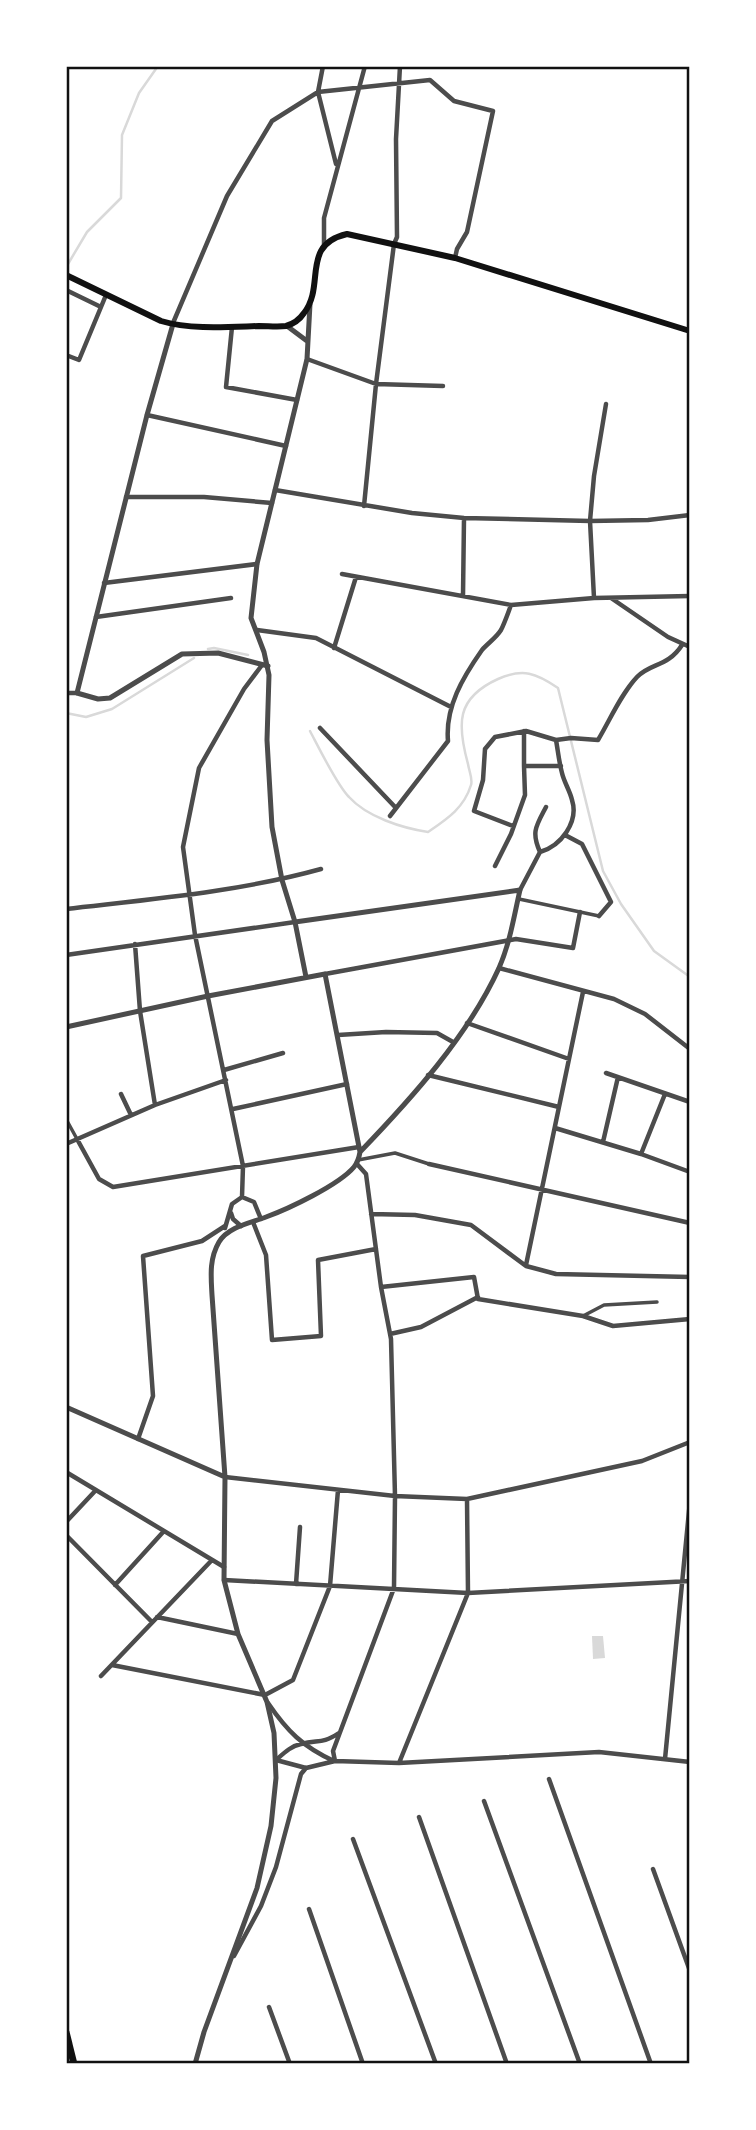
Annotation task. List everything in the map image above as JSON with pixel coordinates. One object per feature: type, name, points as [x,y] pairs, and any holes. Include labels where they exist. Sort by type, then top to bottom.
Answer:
[{"type":"main road","points":[[66,275],[173,324],[287,326],[302,316],[310,304],[319,254],[324,245],[332,238],[347,234],[455,258],[690,331]]},
{"type":"main road","points":[[66,2032],[75,2063]]},
{"type":"street","points":[[323,66],[318,92],[337,167]]},
{"type":"street","points":[[324,245],[324,218],[365,66]]},
{"type":"street","points":[[364,506],[376,384],[397,237],[396,139],[400,66]]},
{"type":"street","points":[[77,694],[103,583],[173,324],[228,196],[272,121],[318,92],[430,80],[454,101],[493,111],[467,232],[457,248],[455,258]]},
{"type":"street","points":[[66,290],[101,307]]},
{"type":"street","points":[[66,355],[79,360],[107,294]]},
{"type":"street","points":[[306,977],[272,827],[265,665],[257,629],[251,618],[257,564],[307,359],[310,304]]},
{"type":"street","points":[[287,326],[307,341]]},
{"type":"street","points":[[232,327],[226,387],[297,400]]},
{"type":"street","points":[[307,359],[376,384],[443,386]]},
{"type":"street","points":[[594,598],[590,521],[594,476],[606,404]]},
{"type":"street","points":[[147,415],[286,446]]},
{"type":"street","points":[[275,491],[464,519],[648,520],[690,515]]},
{"type":"street","points":[[126,497],[204,497],[272,503]]},
{"type":"street","points":[[463,596],[464,519]]},
{"type":"street","points":[[103,583],[257,564]]},
{"type":"street","points":[[342,574],[511,605],[594,598],[690,596]]},
{"type":"street","points":[[334,648],[356,577]]},
{"type":"street","points":[[96,617],[231,598]]},
{"type":"street","points":[[611,598],[682,645],[690,647]]},
{"type":"street","points":[[390,816],[448,741],[447,728],[451,707],[464,677],[484,648],[500,632],[511,605]]},
{"type":"street","points":[[257,629],[316,638],[451,707]]},
{"type":"street","points":[[513,826],[474,811],[483,780],[485,749],[495,737],[524,732],[556,740],[598,740],[638,675],[662,664],[676,654],[682,645]]},
{"type":"street","points":[[66,693],[98,699],[110,698],[182,654],[218,653],[265,665]]},
{"type":"street","points":[[242,1197],[243,1166],[195,935],[183,847],[199,768],[244,689],[265,665]]},
{"type":"street","points":[[320,728],[396,808]]},
{"type":"street","points":[[495,866],[524,795],[524,732]]},
{"type":"street","points":[[66,1119],[99,1179],[113,1187],[360,1149],[400,1110],[467,1023],[499,968],[509,941],[520,890],[540,852],[552,849],[565,835],[573,817],[573,802],[556,740]]},
{"type":"street","points":[[524,766],[561,766]]},
{"type":"street","points":[[540,852],[534,838],[546,807]]},
{"type":"street","points":[[518,899],[599,916],[611,902],[582,844],[565,835]]},
{"type":"street","points":[[66,909],[190,895],[282,880],[321,869]]},
{"type":"street","points":[[66,955],[520,890]]},
{"type":"street","points":[[66,1027],[208,996],[516,939],[573,948],[580,912]]},
{"type":"street","points":[[135,944],[140,1010],[155,1105]]},
{"type":"street","points":[[499,968],[614,999],[645,1014],[690,1049]]},
{"type":"street","points":[[195,2063],[257,1888],[271,1826],[276,1759],[274,1733],[265,1695],[238,1634],[224,1580],[225,1477],[211,1271],[216,1249],[225,1236],[241,1226],[289,1208],[348,1174],[357,1162],[360,1149],[325,974]]},
{"type":"street","points":[[526,1266],[583,992]]},
{"type":"street","points":[[467,1023],[569,1059]]},
{"type":"street","points":[[338,1035],[437,1033],[453,1042]]},
{"type":"street","points":[[224,1070],[283,1053]]},
{"type":"street","points":[[606,1073],[690,1102]]},
{"type":"street","points":[[428,1075],[559,1108]]},
{"type":"street","points":[[603,1142],[618,1077]]},
{"type":"street","points":[[66,1144],[155,1105],[226,1080]]},
{"type":"street","points":[[233,1109],[347,1084]]},
{"type":"street","points":[[121,1094],[131,1115]]},
{"type":"street","points":[[641,1154],[665,1094]]},
{"type":"street","points":[[555,1128],[690,1172]]},
{"type":"street","points":[[357,1162],[395,1153],[429,1164],[690,1223]]},
{"type":"street","points":[[335,1761],[333,1751],[394,1588],[395,1496],[390,1334],[366,1174],[357,1162]]},
{"type":"street","points":[[225,1236],[225,1226],[234,1201],[242,1197],[254,1202],[261,1219]]},
{"type":"street","points":[[231,1212],[233,1219],[241,1226]]},
{"type":"street","points":[[372,1214],[415,1216],[471,1225],[526,1266],[556,1274],[690,1277]]},
{"type":"street","points":[[253,1222],[265,1255],[272,1340],[321,1336],[318,1260],[376,1249]]},
{"type":"street","points":[[138,1439],[153,1396],[143,1256],[202,1241],[225,1226]]},
{"type":"street","points":[[202,1241],[216,1249]]},
{"type":"street","points":[[381,1287],[474,1277],[478,1298]]},
{"type":"street","points":[[390,1334],[421,1326],[478,1298],[583,1316],[613,1326],[690,1319]]},
{"type":"street","points":[[583,1316],[604,1305],[657,1302]]},
{"type":"street","points":[[66,1407],[225,1477],[395,1496],[467,1499],[642,1461],[690,1442]]},
{"type":"street","points":[[66,1472],[224,1567]]},
{"type":"street","points":[[66,1522],[96,1490]]},
{"type":"street","points":[[112,1665],[265,1695],[293,1680],[330,1586],[338,1490]]},
{"type":"street","points":[[399,1763],[468,1593],[467,1499]]},
{"type":"street","points":[[665,1759],[690,1501]]},
{"type":"street","points":[[296,1584],[300,1527]]},
{"type":"street","points":[[115,1585],[164,1531]]},
{"type":"street","points":[[66,1535],[152,1622]]},
{"type":"street","points":[[101,1676],[212,1559]]},
{"type":"street","points":[[224,1580],[468,1593],[690,1581]]},
{"type":"street","points":[[157,1617],[238,1634]]},
{"type":"street","points":[[267,1702],[285,1728],[312,1750],[335,1761]]},
{"type":"street","points":[[276,1759],[292,1747],[303,1743],[321,1743],[340,1732]]},
{"type":"street","points":[[276,1759],[306,1768],[335,1761],[399,1763],[599,1752],[690,1762]]},
{"type":"street","points":[[232,1961],[261,1906],[276,1867],[301,1774],[306,1768]]},
{"type":"street","points":[[549,1779],[651,2063]]},
{"type":"street","points":[[484,1801],[580,2063]]},
{"type":"street","points":[[419,1817],[507,2063]]},
{"type":"street","points":[[353,1839],[436,2063]]},
{"type":"street","points":[[653,1869],[690,1971]]},
{"type":"street","points":[[309,1909],[363,2063]]},
{"type":"street","points":[[269,2007],[290,2063]]},
{"type":"shaded area","points":[[592,1636],[603,1636],[605,1658],[593,1659]]},
{"type":"waterway","points":[[68,264],[87,232],[121,198],[122,135],[139,93],[158,66]]},
{"type":"waterway","points":[[208,649],[248,655]]},
{"type":"waterway","points":[[66,713],[86,717],[112,709],[194,658]]},
{"type":"waterway","points":[[310,731],[339,784],[356,804],[386,820],[428,832],[459,807],[471,785],[462,725],[463,714],[474,695],[498,679],[522,673],[536,676],[558,688],[603,871],[621,904],[654,951],[690,977]]}]
